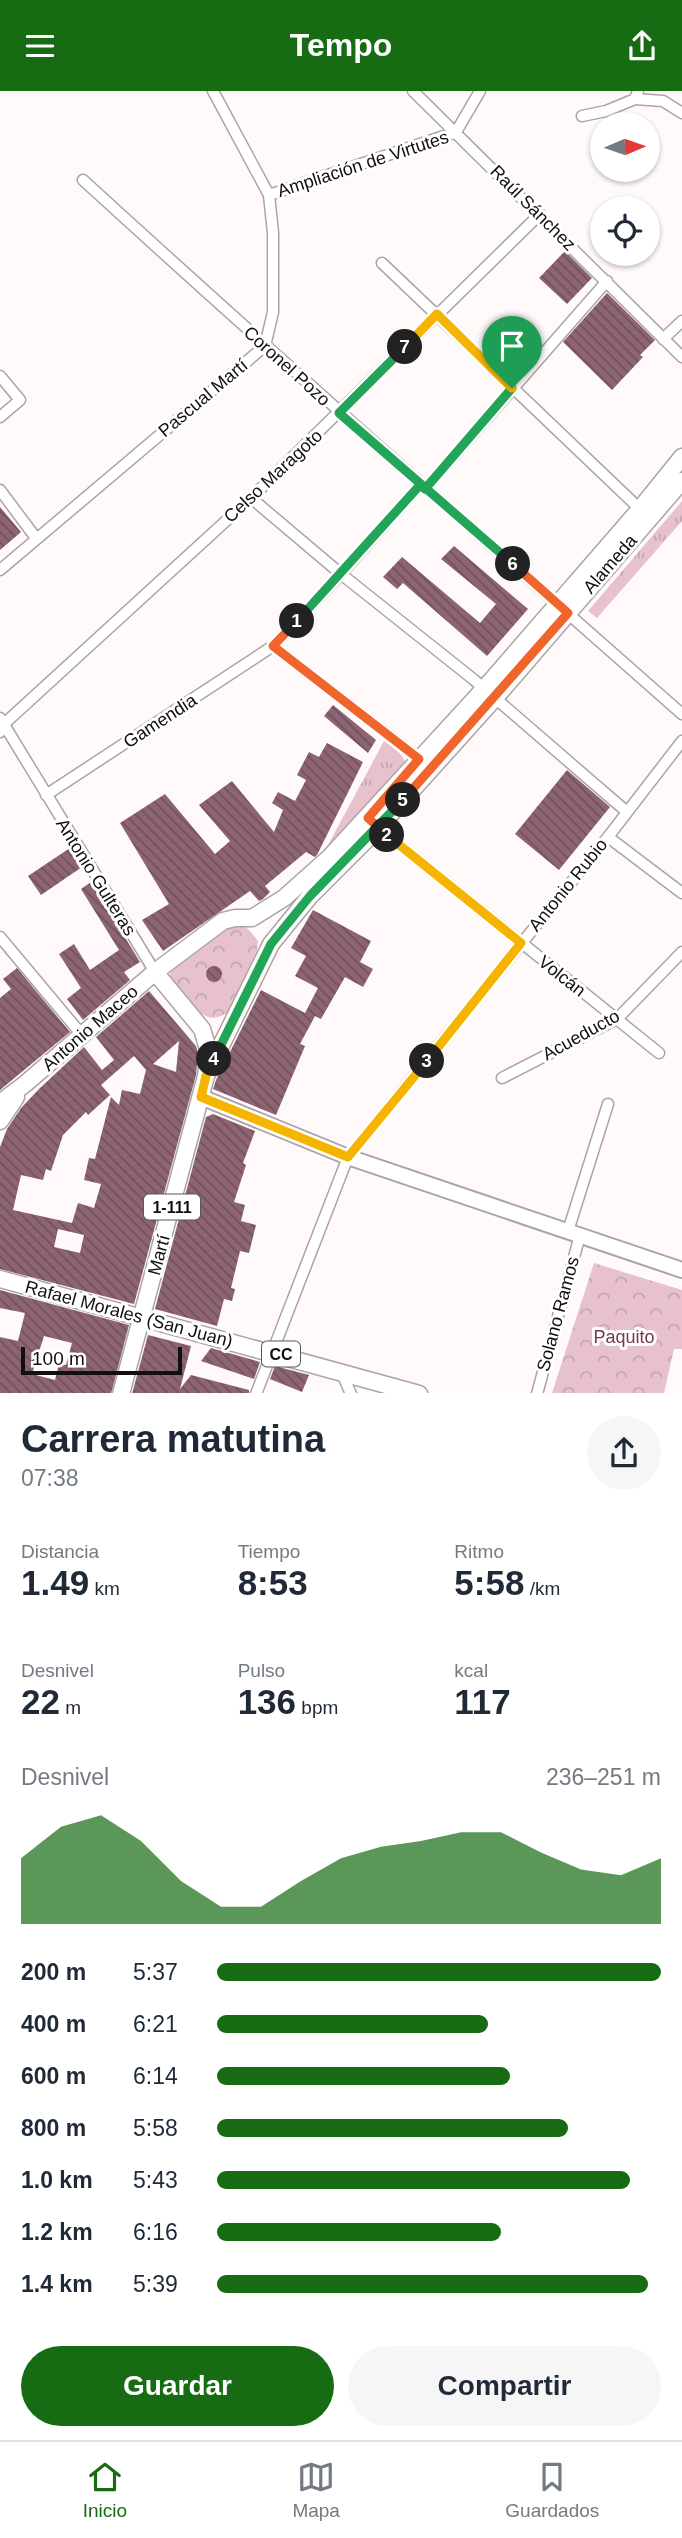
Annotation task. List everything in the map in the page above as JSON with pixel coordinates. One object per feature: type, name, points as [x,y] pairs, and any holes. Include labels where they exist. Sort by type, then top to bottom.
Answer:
[{"type":"main road","name":"Alameda","points":[[206,1076],[271,944],[646,510],[682,457]]},
{"type":"main road","points":[[646,510],[682,465]]},
{"type":"main road","name":"Alameda","points":[[646,510],[682,481]]},
{"type":"main road","name":"Alameda","points":[[155,972],[223,921],[252,918],[284,898],[373,823]]},
{"type":"main road","points":[[252,918],[271,944]]},
{"type":"main road","name":"Antonio Gulteras","points":[[155,972],[202,1029]]},
{"type":"main road","name":"Antonio Maceo","points":[[0,1103],[155,972]]},
{"type":"main road","points":[[202,1029],[215,1031],[230,1025]]},
{"type":"main road","name":"1-111","points":[[202,1029],[209,1052],[206,1076]]},
{"type":"main road","name":"Martí","points":[[121,1393],[206,1076]]},
{"type":"main road","name":"Antonio Maceo","points":[[0,1121],[25,1084]]},
{"type":"main road","name":"Rafael Morales (San Juan)","points":[[0,1279],[416,1393]]},
{"type":"street","name":"Pascual Martí","points":[[0,570],[265,347],[273,312],[273,233],[269,195],[214,91]]},
{"type":"street","name":"Raúl Sánchez","points":[[413,91],[682,357]]},
{"type":"street","points":[[456,132],[480,91]]},
{"type":"street","points":[[582,116],[606,111],[636,95],[663,101],[682,113]]},
{"type":"street","name":"Ampliación de Virtutes","points":[[269,195],[456,132]]},
{"type":"street","name":"Coronel Pozo","points":[[83,180],[422,487],[682,714]]},
{"type":"street","name":"Celso Maragoto","points":[[1,725],[251,498],[540,214]]},
{"type":"street","points":[[382,263],[512,388],[646,510]]},
{"type":"street","name":"Gamendia","points":[[46,795],[273,646],[422,487],[607,281]]},
{"type":"street","points":[[663,339],[682,321]]},
{"type":"street","points":[[0,376],[20,400],[0,417]]},
{"type":"street","points":[[0,490],[36,538]]},
{"type":"street","points":[[251,498],[341,575],[489,694],[627,812]]},
{"type":"street","points":[[273,646],[425,764]]},
{"type":"street","name":"Antonio Gulteras","points":[[1,725],[155,972]]},
{"type":"street","name":"Antonio Rubio","points":[[256,1393],[348,1157],[608,837],[682,741]]},
{"type":"street","name":"Volcán","points":[[373,823],[659,1053]]},
{"type":"street","points":[[608,837],[682,893]]},
{"type":"street","points":[[0,937],[82,1035]]},
{"type":"street","name":"Acueducto","points":[[502,1078],[617,1019],[682,953]]},
{"type":"street","points":[[201,1097],[348,1157],[682,1270]]},
{"type":"street","name":"Solano Ramos","points":[[537,1393],[574,1233],[608,1104]]},
{"type":"street","points":[[340,1371],[351,1393]]},
{"type":"green space","points":[[682,501],[682,521],[597,618],[588,611]]},
{"type":"green space","points":[[384,741],[399,752],[407,768],[337,841],[327,847]]},
{"type":"green space","points":[[235,923],[246,927],[258,941],[257,950],[229,1012],[219,1017],[208,1017],[180,996],[172,981],[171,966]]},
{"type":"green space","name":"Paquito","points":[[594,1263],[682,1290],[682,1349],[674,1349],[664,1393],[552,1393]]},
{"type":"building","points":[[565,251],[592,278],[567,304],[539,278]]},
{"type":"building","points":[[607,293],[655,340],[612,390],[563,342]]},
{"type":"building","points":[[0,507],[21,532],[0,550]]},
{"type":"building","points":[[454,546],[528,609],[487,656],[403,583],[397,589],[383,577],[402,557],[480,623],[496,604],[441,559]]},
{"type":"building","points":[[333,705],[376,740],[368,753],[324,716]]},
{"type":"building","points":[[327,743],[363,762],[317,855],[315,857],[306,852],[265,886],[270,892],[263,899],[259,901],[250,891],[163,951],[142,920],[169,904],[120,823],[165,794],[215,854],[230,841],[199,805],[232,781],[274,832],[283,810],[272,803],[278,792],[295,801],[306,780],[297,775],[309,752],[319,757]]},
{"type":"building","points":[[567,770],[610,807],[559,870],[515,834]]},
{"type":"building","points":[[70,848],[82,867],[41,895],[28,876]]},
{"type":"building","points":[[91,882],[140,962],[124,972],[130,980],[83,1020],[67,999],[81,988],[59,954],[74,944],[90,970],[119,950],[81,889]]},
{"type":"building","points":[[313,910],[371,941],[360,962],[373,969],[363,987],[345,977],[321,1019],[315,1016],[300,1044],[305,1046],[276,1115],[213,1089],[261,990],[305,1013],[318,988],[295,976],[306,956],[291,948]]},
{"type":"building","points":[[214,966],[220,968],[220,980],[214,982],[208,980],[206,974],[208,968]]},
{"type":"building","points":[[17,968],[70,1032],[0,1090],[0,998],[11,989],[3,979]]},
{"type":"building","points":[[149,991],[196,1046],[198,1053],[196,1075],[134,1304],[0,1269],[0,1147],[7,1129],[21,1108],[84,1047],[102,1070],[114,1060],[96,1037]],"holes":[[[179,1041],[176,1072],[153,1064]],[[134,1056],[146,1070],[140,1094],[122,1090],[119,1105],[111,1097],[95,1159],[89,1158],[84,1180],[101,1184],[94,1208],[78,1203],[72,1223],[13,1210],[21,1175],[43,1180],[46,1169],[51,1171],[63,1135],[86,1112],[88,1115],[110,1095],[101,1085]],[[58,1229],[84,1235],[80,1253],[54,1247]]]},
{"type":"building","points":[[213,1114],[255,1131],[243,1163],[246,1165],[234,1202],[245,1205],[241,1221],[256,1225],[249,1253],[240,1251],[231,1288],[235,1289],[232,1301],[224,1299],[217,1326],[155,1309],[206,1117]]},
{"type":"building","points":[[0,1290],[129,1325],[111,1393],[0,1393],[0,1337],[18,1341],[25,1313],[0,1308]],"holes":[[[44,1336],[72,1343],[66,1365],[59,1364],[55,1380],[32,1374]]]},
{"type":"building","points":[[148,1335],[191,1346],[180,1389],[191,1375],[249,1390],[249,1393],[132,1393]]},
{"type":"building","points":[[211,1348],[260,1362],[254,1379],[201,1361]]},
{"type":"building","points":[[275,1366],[309,1375],[302,1392],[270,1379]]},
{"type":"route","points":[[512,388],[425,489],[420,485],[341,575],[273,646],[419,759],[368,818],[378,828],[521,943],[348,1157],[201,1097],[206,1076],[271,944],[310,896],[378,828],[568,613],[547,593],[420,485],[339,413],[437,314],[512,388]]}]
